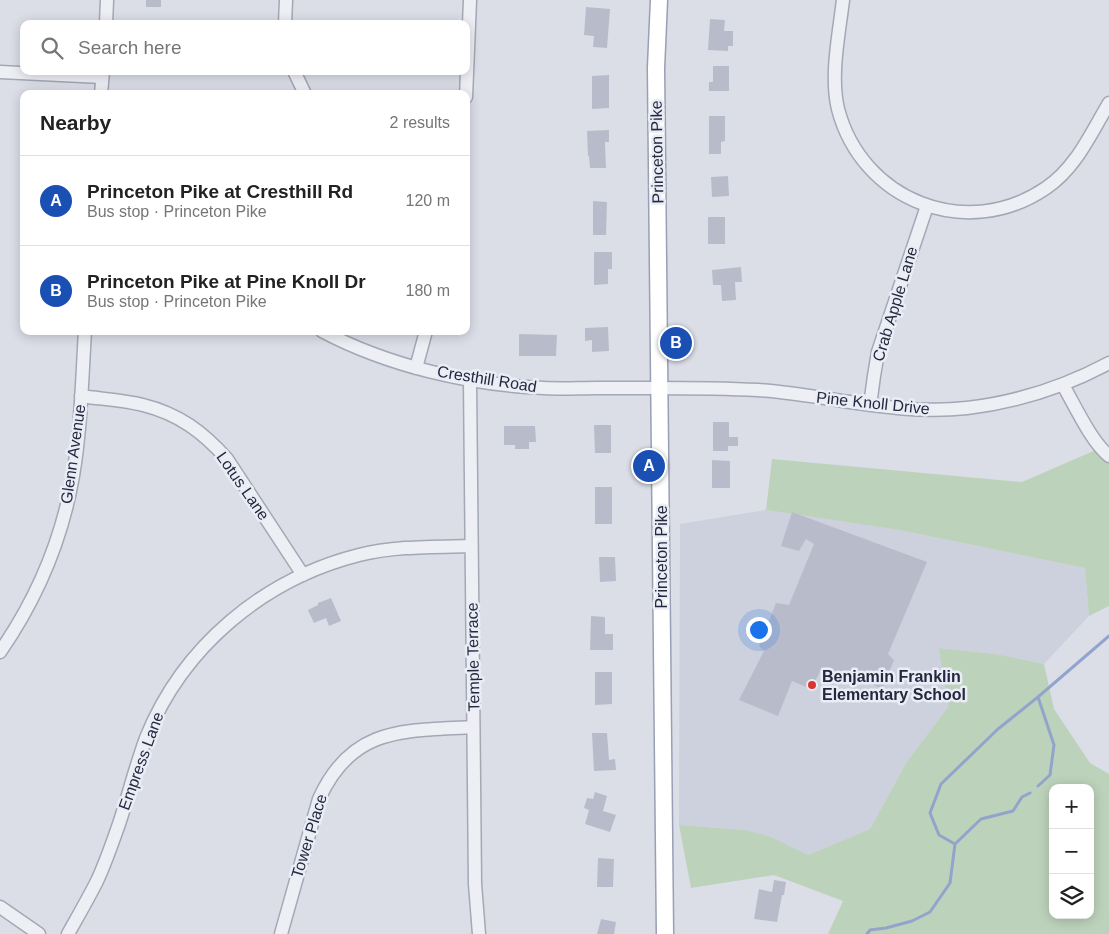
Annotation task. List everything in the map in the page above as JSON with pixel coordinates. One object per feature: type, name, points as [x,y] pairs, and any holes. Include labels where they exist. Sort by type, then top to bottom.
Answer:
[{"type":"main road","name":"Princeton Pike","points":[[659,0],[656,68],[665,934]]},
{"type":"street","points":[[106,20],[107,0]]},
{"type":"street","points":[[285,20],[286,0]]},
{"type":"street","points":[[469,20],[470,0]]},
{"type":"street","points":[[843,0],[835,70],[835,89],[843,126],[852,145],[877,176],[897,191],[927,206],[956,212],[975,212],[996,210],[1030,198],[1047,188],[1074,162],[1109,103]]},
{"type":"street","points":[[0,72],[20,72]]},
{"type":"street","points":[[101,90],[102,75]]},
{"type":"street","points":[[296,75],[303,90]]},
{"type":"street","points":[[466,90],[467,75]]},
{"type":"street","name":"Crab Apple Lane","points":[[870,404],[878,352],[927,206]]},
{"type":"street","name":"Glenn Avenue","points":[[0,652],[26,610],[40,582],[55,545],[64,515],[73,477],[77,446],[85,335]]},
{"type":"street","name":"Cresthill Road","points":[[331,335],[365,350],[416,368],[470,380],[544,388],[660,388]]},
{"type":"street","points":[[416,368],[425,335]]},
{"type":"street","name":"Pine Knoll Drive","points":[[660,388],[761,390],[910,409],[941,410],[996,404],[1027,397],[1085,376],[1109,363]]},
{"type":"street","name":"Temple Terrace","points":[[470,380],[475,884],[479,934]]},
{"type":"street","points":[[1063,385],[1094,438],[1109,456]]},
{"type":"street","name":"Lotus Lane","points":[[81,396],[143,405],[181,419],[198,430],[227,459],[303,574]]},
{"type":"street","name":"Empress Lane","points":[[68,934],[97,880],[119,822],[146,738],[171,690],[206,644],[254,602],[303,574],[330,564],[360,555],[391,550],[472,546]]},
{"type":"street","name":"Tower Place","points":[[281,934],[318,799],[335,770],[356,750],[388,735],[404,731],[473,727]]},
{"type":"street","points":[[0,907],[39,934]]},
{"type":"shaded area","name":"Benjamin Franklin Elementary School","points":[[766,510],[899,530],[1085,568],[1089,616],[1044,664],[996,654],[940,648],[948,707],[906,763],[870,829],[808,855],[769,836],[745,830],[679,825],[680,524]]},
{"type":"green space","points":[[1105,446],[1109,448],[1109,606],[1089,616],[1085,568],[899,530],[766,510],[772,459],[1022,482]]},
{"type":"green space","points":[[939,648],[996,654],[1044,664],[1054,709],[1090,763],[1109,774],[1109,934],[828,934],[843,901],[774,875],[691,888],[679,825],[745,830],[769,836],[808,855],[870,829],[906,763],[948,707]]},
{"type":"building","points":[[146,0],[161,0],[161,7],[146,7]]},
{"type":"building","points":[[586,7],[610,9],[607,48],[593,47],[594,36],[584,35]]},
{"type":"building","points":[[710,19],[725,20],[724,31],[733,31],[733,46],[728,46],[728,51],[708,50]]},
{"type":"building","points":[[713,66],[729,66],[729,91],[709,91],[709,82],[713,82]]},
{"type":"building","points":[[609,75],[609,108],[592,109],[592,76]]},
{"type":"building","points":[[709,116],[725,116],[725,141],[721,142],[721,154],[709,154]]},
{"type":"building","points":[[609,130],[609,142],[605,142],[606,168],[590,168],[587,131]]},
{"type":"building","points":[[728,176],[729,196],[712,197],[711,177]]},
{"type":"building","points":[[593,201],[607,202],[606,235],[593,235]]},
{"type":"building","points":[[708,217],[725,217],[725,244],[708,244]]},
{"type":"building","points":[[594,252],[612,252],[612,269],[608,269],[608,284],[594,285]]},
{"type":"building","points":[[741,267],[742,282],[735,282],[736,300],[722,301],[721,285],[713,285],[712,270]]},
{"type":"building","points":[[608,327],[609,351],[592,352],[592,340],[585,341],[585,328]]},
{"type":"building","points":[[519,334],[557,335],[556,356],[519,356]]},
{"type":"building","points":[[713,422],[729,422],[729,437],[738,437],[738,446],[728,446],[728,451],[713,451]]},
{"type":"building","points":[[594,425],[611,425],[611,453],[595,453]]},
{"type":"building","points":[[504,426],[535,426],[536,442],[529,442],[529,449],[515,449],[515,445],[504,445]]},
{"type":"building","points":[[712,460],[730,461],[730,488],[712,488]]},
{"type":"building","points":[[595,487],[612,487],[612,524],[595,524]]},
{"type":"building","name":"Benjamin Franklin Elementary School","points":[[792,512],[927,562],[888,654],[894,660],[882,689],[859,678],[822,668],[811,689],[792,681],[778,716],[739,700],[764,651],[759,646],[776,603],[789,605],[814,544],[806,539],[799,551],[781,546]]},
{"type":"building","points":[[599,557],[615,557],[616,581],[600,582]]},
{"type":"building","points":[[331,598],[341,621],[329,626],[326,618],[314,623],[308,610],[318,605],[318,603]]},
{"type":"building","points":[[591,616],[605,617],[605,634],[613,634],[613,650],[590,650]]},
{"type":"building","points":[[595,672],[612,672],[612,704],[595,705]]},
{"type":"building","points":[[592,733],[607,733],[609,760],[615,759],[616,770],[594,771]]},
{"type":"building","points":[[595,792],[607,796],[603,811],[616,815],[610,832],[585,824],[589,810],[584,808],[587,798],[593,799]]},
{"type":"building","points":[[598,858],[614,859],[613,887],[597,887]]},
{"type":"building","points":[[774,880],[786,882],[777,922],[754,919],[759,889],[772,892]]},
{"type":"building","points":[[601,919],[616,922],[614,934],[597,934]]},
{"type":"waterway","points":[[1038,786],[1050,775],[1054,745],[1038,697],[1109,636]]},
{"type":"waterway","points":[[867,934],[870,930],[912,921],[930,912],[950,883],[955,844],[939,835],[930,813],[941,784],[998,729],[1038,697]]},
{"type":"waterway","points":[[955,844],[981,819],[1013,811],[1022,797],[1030,793]]},
{"type":"place","name":"Princeton Pike at Pine Knoll Dr","points":[[676,343]]},
{"type":"place","name":"Princeton Pike at Cresthill Rd","points":[[649,466]]},
{"type":"place","name":"Benjamin Franklin Elementary School","points":[[812,685]]}]
